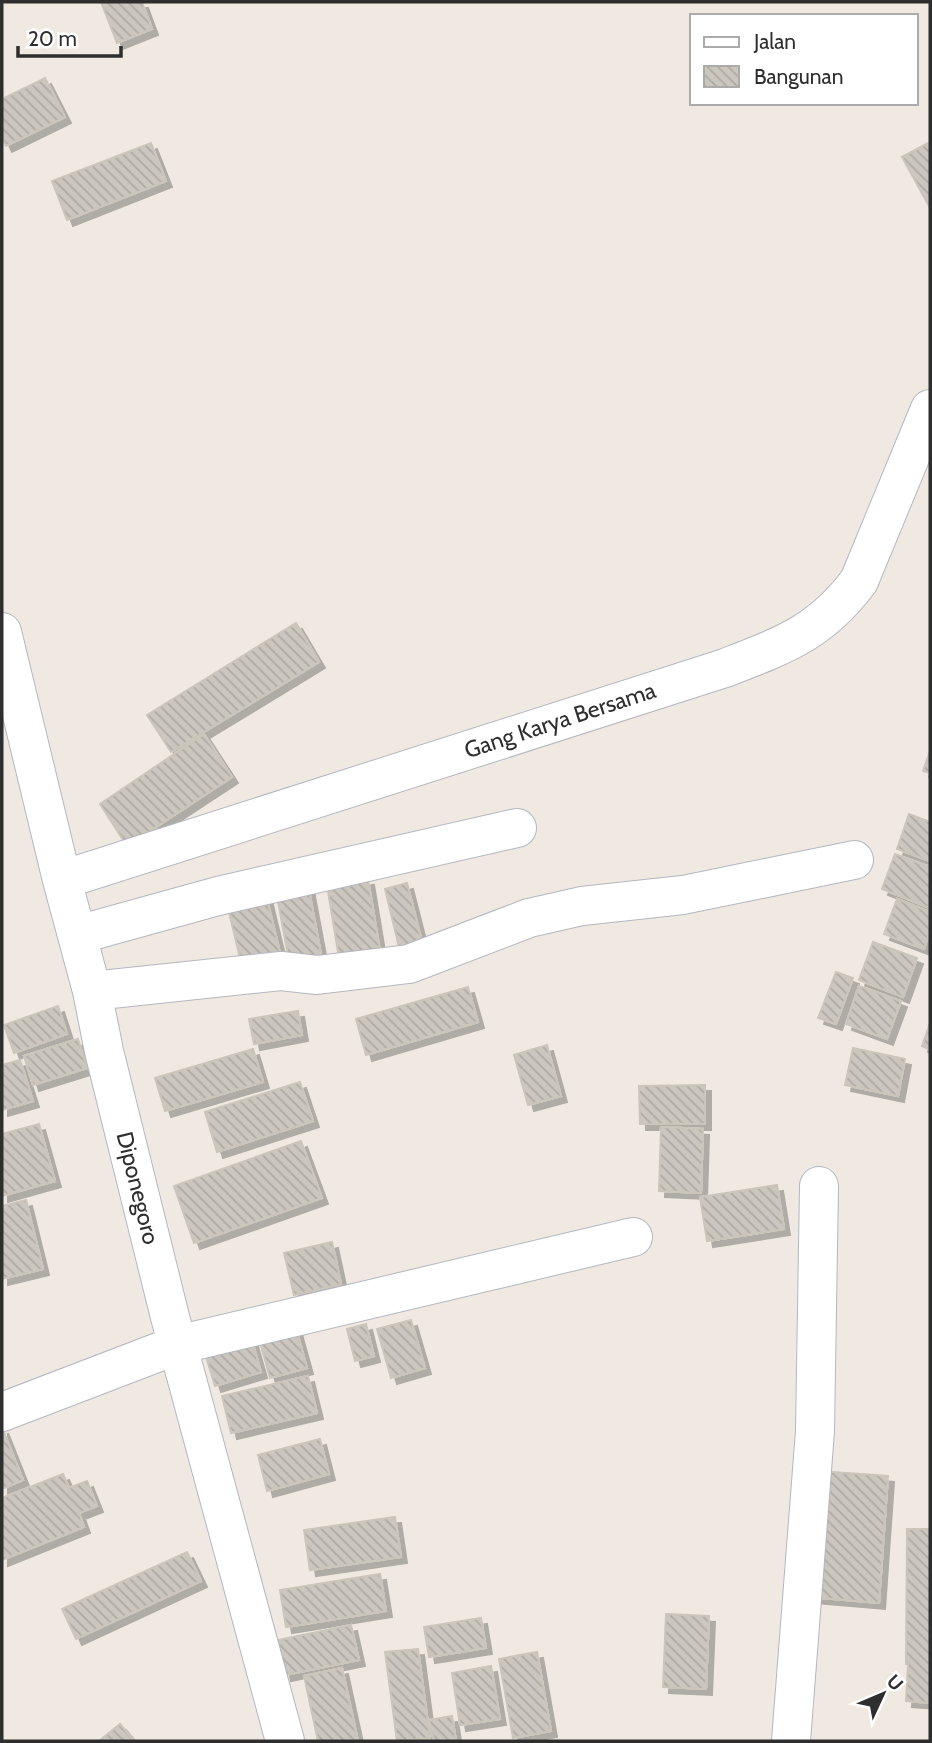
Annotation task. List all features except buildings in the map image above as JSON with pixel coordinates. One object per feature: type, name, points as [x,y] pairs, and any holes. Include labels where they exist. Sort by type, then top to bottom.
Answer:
[{"type":"street","name":"Gang Karya Bersama","points":[[62,880],[725,668],[778,648],[819,624],[842,603],[859,581],[930,409]]},
{"type":"street","name":"Diponegoro","points":[[2,632],[9,692],[92,991],[104,1051],[177,1345],[285,1741]]},
{"type":"street","points":[[77,935],[218,896],[517,828]]},
{"type":"street","points":[[92,991],[281,971],[317,975],[409,964],[529,918],[582,906],[683,894],[853,860]]},
{"type":"street","points":[[791,1741],[815,1431],[819,1186]]},
{"type":"street","points":[[2,1412],[177,1345],[633,1237]]}]
